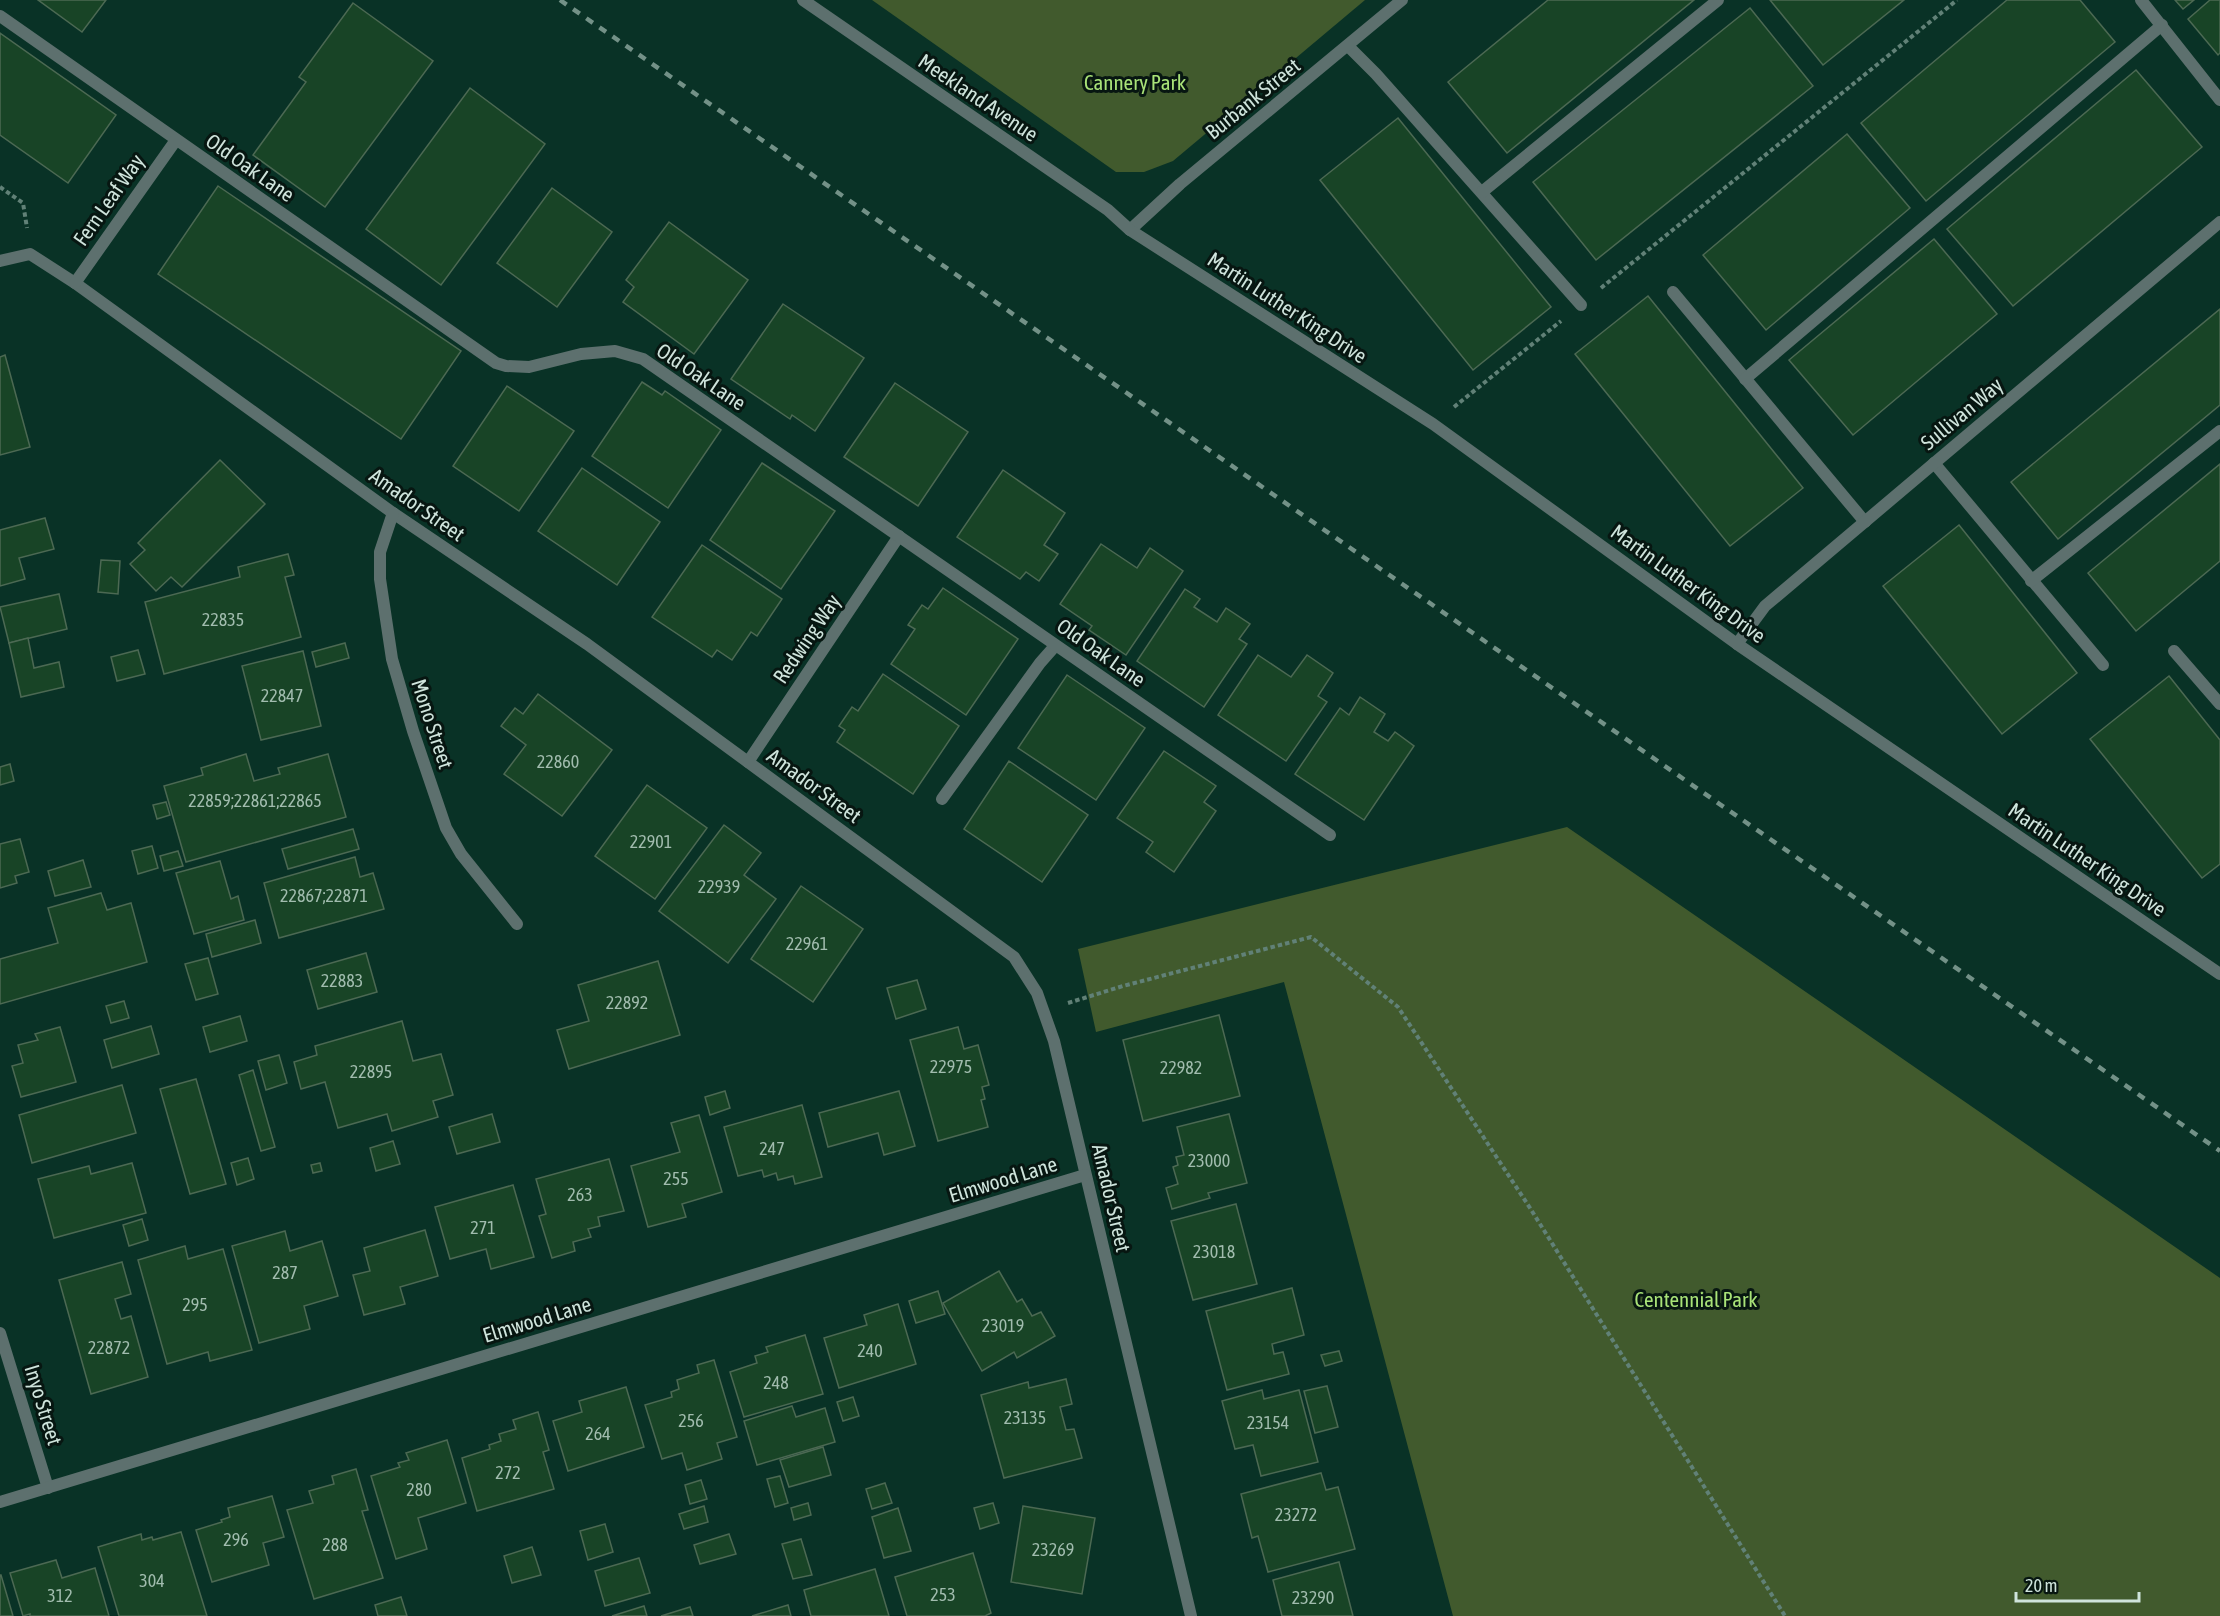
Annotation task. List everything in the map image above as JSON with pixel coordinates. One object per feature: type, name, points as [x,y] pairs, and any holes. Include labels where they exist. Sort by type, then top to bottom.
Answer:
[{"type":"street","name":"Meekland Avenue","points":[[803,0],[1108,210],[1130,230]]},
{"type":"street","name":"Burbank Street","points":[[1130,230],[1180,184],[1402,0]]},
{"type":"street","points":[[1482,192],[1718,0]]},
{"type":"street","points":[[2141,0],[2220,100]]},
{"type":"street","name":"Old Oak Lane","points":[[0,16],[496,363],[506,366],[530,367],[581,354],[615,351],[643,359],[1330,835]]},
{"type":"street","points":[[1745,379],[2162,25]]},
{"type":"street","points":[[1348,46],[1376,74],[1581,305]]},
{"type":"street","name":"Fern Leaf Way","points":[[75,283],[176,140]]},
{"type":"street","name":"Sullivan Way","points":[[1737,644],[1766,606],[2220,222]]},
{"type":"street","name":"Martin Luther King Drive","points":[[1130,230],[1432,424],[1737,644],[2218,969]]},
{"type":"street","points":[[0,261],[30,254]]},
{"type":"street","name":"Amador Street","points":[[30,254],[75,283],[393,513],[587,644],[1014,957],[1037,993],[1054,1041],[1191,1616]]},
{"type":"street","points":[[1673,292],[1865,522]]},
{"type":"street","points":[[2031,582],[2220,431]]},
{"type":"street","points":[[1934,463],[2031,582],[2103,665]]},
{"type":"street","name":"Mono Street","points":[[393,513],[380,552],[380,579],[392,659],[413,730],[446,828],[461,854],[517,924]]},
{"type":"street","name":"Redwing Way","points":[[748,762],[899,536]]},
{"type":"street","points":[[942,799],[1040,663],[1055,646]]},
{"type":"street","points":[[2174,651],[2220,704]]},
{"type":"street","name":"Elmwood Lane","points":[[0,1502],[1085,1176]]},
{"type":"street","name":"Inyo Street","points":[[0,1333],[48,1488]]},
{"type":"path","points":[[1432,424],[1957,0]]},
{"type":"path","points":[[0,187],[23,203],[30,254]]},
{"type":"path","points":[[1093,995],[1311,937],[1398,1007],[1530,1208],[1785,1616]]},
{"type":"green space","name":"Cannery Park","points":[[872,0],[1365,0],[1173,161],[1144,172],[1116,172]]},
{"type":"green space","name":"Centennial Park","points":[[1567,827],[2220,1278],[2220,1616],[1453,1616],[1284,982],[1096,1032],[1078,949]]},
{"type":"building","points":[[38,0],[106,0],[82,32]]},
{"type":"building","points":[[1548,0],[1694,0],[1507,153],[1448,82]]},
{"type":"building","points":[[1770,0],[1904,0],[1823,65]]},
{"type":"building","points":[[2007,0],[2080,0],[2115,42],[1926,201],[1861,123]]},
{"type":"building","points":[[2175,0],[2194,0],[2183,9]]},
{"type":"building","points":[[2210,0],[2220,0],[2220,53],[2218,55],[2188,19]]},
{"type":"building","points":[[353,3],[433,61],[325,207],[253,155],[306,82],[299,77]]},
{"type":"building","points":[[1750,8],[1813,86],[1596,260],[1533,182]]},
{"type":"building","points":[[0,33],[116,115],[68,183],[0,135]]},
{"type":"building","points":[[2136,70],[2202,147],[2013,306],[1947,229]]},
{"type":"building","points":[[470,88],[545,144],[441,285],[366,229]]},
{"type":"building","points":[[1398,118],[1551,307],[1473,370],[1320,180]]},
{"type":"building","points":[[1847,134],[1910,208],[1766,330],[1703,255]]},
{"type":"building","points":[[218,186],[461,351],[401,439],[158,274]]},
{"type":"building","points":[[552,188],[612,232],[557,307],[497,263]]},
{"type":"building","points":[[669,222],[748,280],[694,354],[623,302],[634,287],[626,280]]},
{"type":"building","points":[[1934,239],[1997,314],[1853,435],[1789,360]]},
{"type":"building","points":[[1648,296],[1803,488],[1730,546],[1575,354]]},
{"type":"building","points":[[783,304],[864,358],[815,431],[792,415],[790,419],[731,379]]},
{"type":"building","points":[[2220,309],[2220,405],[2058,539],[2011,482]]},
{"type":"building","points":[[5,355],[30,447],[0,455],[0,357]]},
{"type":"building","points":[[642,382],[662,395],[665,391],[721,430],[668,508],[592,456]]},
{"type":"building","points":[[895,383],[968,432],[918,506],[844,457]]},
{"type":"building","points":[[507,386],[574,431],[519,511],[453,466]]},
{"type":"building","points":[[220,460],[265,504],[182,587],[171,577],[156,591],[130,564],[145,550],[138,543]]},
{"type":"building","points":[[762,463],[835,511],[781,589],[710,540]]},
{"type":"building","points":[[2220,464],[2220,561],[2136,631],[2088,573]]},
{"type":"building","points":[[582,468],[660,522],[617,585],[538,531]]},
{"type":"building","points":[[1003,470],[1065,513],[1044,545],[1058,554],[1039,581],[1026,572],[1020,579],[957,537]]},
{"type":"building","points":[[45,518],[54,549],[19,558],[25,579],[0,586],[0,530]]},
{"type":"building","points":[[1959,525],[2077,673],[2002,734],[1883,586]]},
{"type":"building","points":[[1101,544],[1137,568],[1150,548],[1183,571],[1126,655],[1089,630],[1092,626],[1060,604]]},
{"type":"building","points":[[702,545],[782,599],[757,636],[751,632],[732,660],[717,650],[712,657],[652,617]]},
{"type":"building","points":[[288,554],[294,575],[285,577],[301,637],[164,674],[145,602],[240,577],[238,567]]},
{"type":"building","points":[[101,560],[120,561],[118,594],[98,592]]},
{"type":"building","points":[[943,588],[1018,639],[966,715],[891,664],[915,629],[908,625],[922,605],[928,609]]},
{"type":"building","points":[[1185,589],[1200,599],[1194,607],[1217,622],[1226,608],[1250,624],[1239,639],[1247,644],[1204,707],[1137,661]]},
{"type":"building","points":[[59,594],[67,629],[9,643],[0,607]]},
{"type":"building","points":[[28,638],[34,668],[59,662],[64,687],[21,697],[9,643]]},
{"type":"building","points":[[345,643],[349,658],[316,667],[312,652]]},
{"type":"building","points":[[138,650],[145,674],[117,681],[111,657]]},
{"type":"building","points":[[303,651],[321,726],[261,740],[242,666]]},
{"type":"building","points":[[1258,655],[1291,677],[1307,655],[1333,673],[1318,696],[1327,702],[1286,761],[1218,715]]},
{"type":"building","points":[[883,674],[959,726],[913,794],[837,742],[845,730],[839,726],[852,707],[858,711]]},
{"type":"building","points":[[1067,675],[1145,728],[1096,800],[1018,748]]},
{"type":"building","points":[[2169,676],[2220,740],[2220,864],[2202,878],[2090,739]]},
{"type":"building","points":[[538,694],[612,750],[562,816],[504,774],[526,745],[501,726],[515,708],[523,714]]},
{"type":"building","points":[[1360,697],[1385,714],[1374,732],[1388,741],[1395,732],[1414,746],[1364,820],[1295,774],[1340,708],[1349,715]]},
{"type":"building","points":[[1164,751],[1216,786],[1204,802],[1216,811],[1174,872],[1146,852],[1153,842],[1117,818]]},
{"type":"building","points":[[246,754],[254,781],[280,774],[278,768],[328,754],[346,817],[186,862],[164,786],[203,775],[201,768]]},
{"type":"building","points":[[1009,761],[1088,815],[1042,882],[964,829]]},
{"type":"building","points":[[10,764],[14,781],[0,785],[0,767]]},
{"type":"building","points":[[647,785],[707,828],[655,899],[595,856]]},
{"type":"building","points":[[166,802],[170,815],[157,819],[153,805]]},
{"type":"building","points":[[724,825],[761,853],[744,875],[776,899],[728,963],[659,911]]},
{"type":"building","points":[[353,829],[359,849],[288,869],[282,849]]},
{"type":"building","points":[[20,839],[29,872],[15,876],[17,883],[0,888],[0,844]]},
{"type":"building","points":[[152,846],[158,868],[138,874],[132,851]]},
{"type":"building","points":[[178,851],[183,866],[164,871],[160,856]]},
{"type":"building","points":[[355,857],[360,877],[373,873],[384,909],[279,938],[264,883]]},
{"type":"building","points":[[83,860],[91,887],[55,896],[48,871]]},
{"type":"building","points":[[220,861],[231,899],[238,896],[244,920],[194,934],[176,873]]},
{"type":"building","points":[[801,886],[863,929],[813,1002],[751,959]]},
{"type":"building","points":[[101,893],[107,910],[131,903],[147,962],[0,1004],[0,959],[58,943],[48,908]]},
{"type":"building","points":[[255,920],[261,943],[212,957],[206,934]]},
{"type":"building","points":[[366,953],[377,992],[318,1009],[307,970]]},
{"type":"building","points":[[208,958],[218,994],[196,1000],[185,964]]},
{"type":"building","points":[[658,961],[680,1035],[569,1069],[557,1030],[589,1021],[578,985]]},
{"type":"building","points":[[917,980],[926,1009],[896,1019],[887,988]]},
{"type":"building","points":[[124,1001],[129,1018],[111,1023],[106,1006]]},
{"type":"building","points":[[1219,1015],[1240,1096],[1143,1121],[1123,1040]]},
{"type":"building","points":[[240,1016],[247,1041],[210,1052],[203,1027]]},
{"type":"building","points":[[402,1021],[413,1061],[441,1054],[453,1095],[433,1101],[438,1117],[392,1131],[387,1114],[338,1128],[325,1082],[301,1089],[294,1062],[317,1055],[315,1046]]},
{"type":"building","points":[[151,1026],[159,1054],[112,1068],[104,1040]]},
{"type":"building","points":[[60,1027],[76,1082],[21,1097],[12,1066],[23,1063],[18,1045],[38,1040],[35,1034]]},
{"type":"building","points":[[958,1027],[964,1049],[978,1045],[989,1085],[982,1087],[985,1099],[981,1100],[988,1127],[938,1141],[910,1040]]},
{"type":"building","points":[[279,1055],[287,1083],[266,1090],[258,1061]]},
{"type":"building","points":[[253,1070],[275,1147],[261,1151],[239,1075]]},
{"type":"building","points":[[196,1079],[226,1184],[190,1194],[160,1089]]},
{"type":"building","points":[[122,1085],[136,1133],[32,1163],[19,1115]]},
{"type":"building","points":[[725,1091],[730,1108],[710,1115],[705,1097]]},
{"type":"building","points":[[899,1091],[915,1146],[884,1155],[878,1133],[828,1147],[819,1113]]},
{"type":"building","points":[[802,1105],[822,1177],[795,1184],[793,1176],[778,1180],[776,1173],[764,1177],[762,1170],[738,1176],[724,1127]]},
{"type":"building","points":[[492,1114],[500,1142],[457,1154],[449,1127]]},
{"type":"building","points":[[1229,1114],[1247,1183],[1208,1193],[1210,1198],[1172,1209],[1166,1188],[1178,1184],[1173,1167],[1178,1165],[1176,1157],[1184,1155],[1177,1127]]},
{"type":"building","points":[[699,1115],[722,1192],[682,1204],[686,1217],[648,1227],[631,1166],[680,1152],[671,1123]]},
{"type":"building","points":[[393,1141],[400,1164],[376,1171],[370,1148]]},
{"type":"building","points":[[248,1158],[254,1179],[237,1185],[231,1163]]},
{"type":"building","points":[[609,1159],[624,1211],[598,1217],[600,1226],[588,1229],[591,1237],[573,1242],[575,1251],[552,1258],[539,1216],[546,1214],[536,1179]]},
{"type":"building","points":[[132,1163],[146,1213],[54,1238],[38,1179],[89,1166],[91,1174]]},
{"type":"building","points":[[320,1163],[322,1171],[313,1173],[311,1165]]},
{"type":"building","points":[[513,1185],[534,1257],[491,1269],[486,1249],[450,1259],[435,1207]]},
{"type":"building","points":[[1236,1204],[1257,1284],[1193,1300],[1171,1221]]},
{"type":"building","points":[[142,1219],[148,1240],[129,1246],[123,1225]]},
{"type":"building","points":[[425,1230],[438,1276],[400,1287],[405,1304],[364,1315],[353,1275],[370,1271],[364,1248]]},
{"type":"building","points":[[285,1231],[290,1251],[322,1241],[338,1296],[304,1306],[310,1329],[259,1343],[232,1246]]},
{"type":"building","points":[[185,1246],[188,1259],[223,1249],[252,1350],[210,1361],[208,1352],[167,1364],[138,1260]]},
{"type":"building","points":[[122,1262],[131,1294],[115,1299],[121,1319],[131,1316],[148,1377],[91,1394],[59,1280]]},
{"type":"building","points":[[999,1271],[1017,1302],[1022,1299],[1032,1316],[1041,1312],[1055,1336],[1017,1358],[1014,1352],[982,1371],[943,1303]]},
{"type":"building","points":[[1292,1288],[1304,1335],[1272,1344],[1274,1354],[1283,1352],[1289,1374],[1227,1390],[1206,1311]]},
{"type":"building","points":[[938,1291],[945,1314],[916,1323],[909,1301]]},
{"type":"building","points":[[898,1304],[916,1364],[839,1388],[824,1338],[867,1325],[864,1315]]},
{"type":"building","points":[[805,1335],[823,1394],[744,1417],[730,1372],[757,1363],[755,1356],[768,1352],[766,1347]]},
{"type":"building","points":[[1339,1351],[1342,1361],[1325,1366],[1321,1355]]},
{"type":"building","points":[[714,1360],[737,1437],[717,1443],[722,1459],[687,1470],[682,1453],[662,1459],[645,1405],[672,1397],[671,1392],[679,1389],[677,1380],[699,1373],[697,1365]]},
{"type":"building","points":[[1066,1379],[1072,1404],[1060,1407],[1066,1430],[1074,1429],[1082,1458],[1004,1478],[981,1395],[1028,1382],[1029,1388]]},
{"type":"building","points":[[1327,1386],[1338,1427],[1315,1433],[1304,1391]]},
{"type":"building","points":[[626,1387],[644,1447],[568,1471],[553,1421],[582,1412],[579,1401]]},
{"type":"building","points":[[1262,1390],[1264,1399],[1299,1390],[1318,1462],[1261,1476],[1253,1445],[1235,1449],[1222,1401]]},
{"type":"building","points":[[853,1397],[859,1416],[843,1421],[837,1402]]},
{"type":"building","points":[[792,1406],[796,1417],[825,1408],[835,1442],[757,1465],[744,1421]]},
{"type":"building","points":[[538,1412],[549,1450],[543,1452],[554,1489],[477,1511],[462,1458],[490,1449],[489,1445],[501,1441],[499,1434],[516,1429],[513,1420]]},
{"type":"building","points":[[447,1440],[466,1503],[418,1518],[427,1549],[396,1559],[371,1476],[400,1467],[398,1463],[409,1460],[406,1453]]},
{"type":"building","points":[[823,1447],[831,1475],[789,1487],[780,1460]]},
{"type":"building","points":[[356,1469],[368,1510],[362,1511],[383,1578],[314,1599],[287,1510],[313,1503],[309,1491],[334,1484],[332,1476]]},
{"type":"building","points":[[1321,1473],[1326,1490],[1338,1487],[1355,1549],[1268,1572],[1258,1536],[1252,1538],[1241,1494]]},
{"type":"building","points":[[780,1476],[788,1503],[775,1507],[767,1479]]},
{"type":"building","points":[[701,1480],[707,1499],[690,1504],[685,1485]]},
{"type":"building","points":[[885,1483],[892,1503],[872,1509],[866,1489]]},
{"type":"building","points":[[272,1496],[284,1537],[263,1543],[269,1565],[212,1582],[196,1530],[222,1522],[221,1520],[230,1517],[228,1508]]},
{"type":"building","points":[[808,1503],[811,1515],[794,1520],[791,1508]]},
{"type":"building","points":[[993,1503],[999,1523],[980,1529],[974,1508]]},
{"type":"building","points":[[704,1506],[708,1522],[684,1529],[679,1514]]},
{"type":"building","points":[[1023,1506],[1095,1518],[1082,1594],[1011,1582]]},
{"type":"building","points":[[898,1508],[911,1551],[884,1558],[872,1517]]},
{"type":"building","points":[[605,1524],[613,1552],[588,1560],[580,1531]]},
{"type":"building","points":[[181,1532],[207,1616],[119,1616],[98,1547],[141,1534],[142,1540],[152,1537],[153,1540]]},
{"type":"building","points":[[729,1534],[736,1554],[700,1564],[694,1545]]},
{"type":"building","points":[[801,1539],[812,1575],[793,1579],[782,1544]]},
{"type":"building","points":[[532,1547],[541,1575],[512,1583],[504,1556]]},
{"type":"building","points":[[973,1553],[991,1613],[985,1616],[907,1616],[895,1577]]},
{"type":"building","points":[[639,1558],[650,1593],[605,1606],[595,1571]]},
{"type":"building","points":[[56,1560],[62,1578],[95,1568],[109,1616],[30,1616],[30,1614],[23,1616],[10,1573]]},
{"type":"building","points":[[1339,1562],[1353,1616],[1282,1616],[1273,1580]]},
{"type":"building","points":[[875,1569],[889,1616],[811,1616],[804,1590]]},
{"type":"building","points":[[1,1575],[13,1616],[0,1616]]},
{"type":"building","points":[[401,1597],[407,1616],[378,1616],[375,1605]]},
{"type":"building","points":[[788,1605],[791,1616],[752,1616]]},
{"type":"building","points":[[644,1606],[647,1616],[612,1616]]},
{"type":"building","points":[[690,1607],[693,1616],[661,1616]]},
{"type":"railway","points":[[560,0],[2220,1151]]}]
